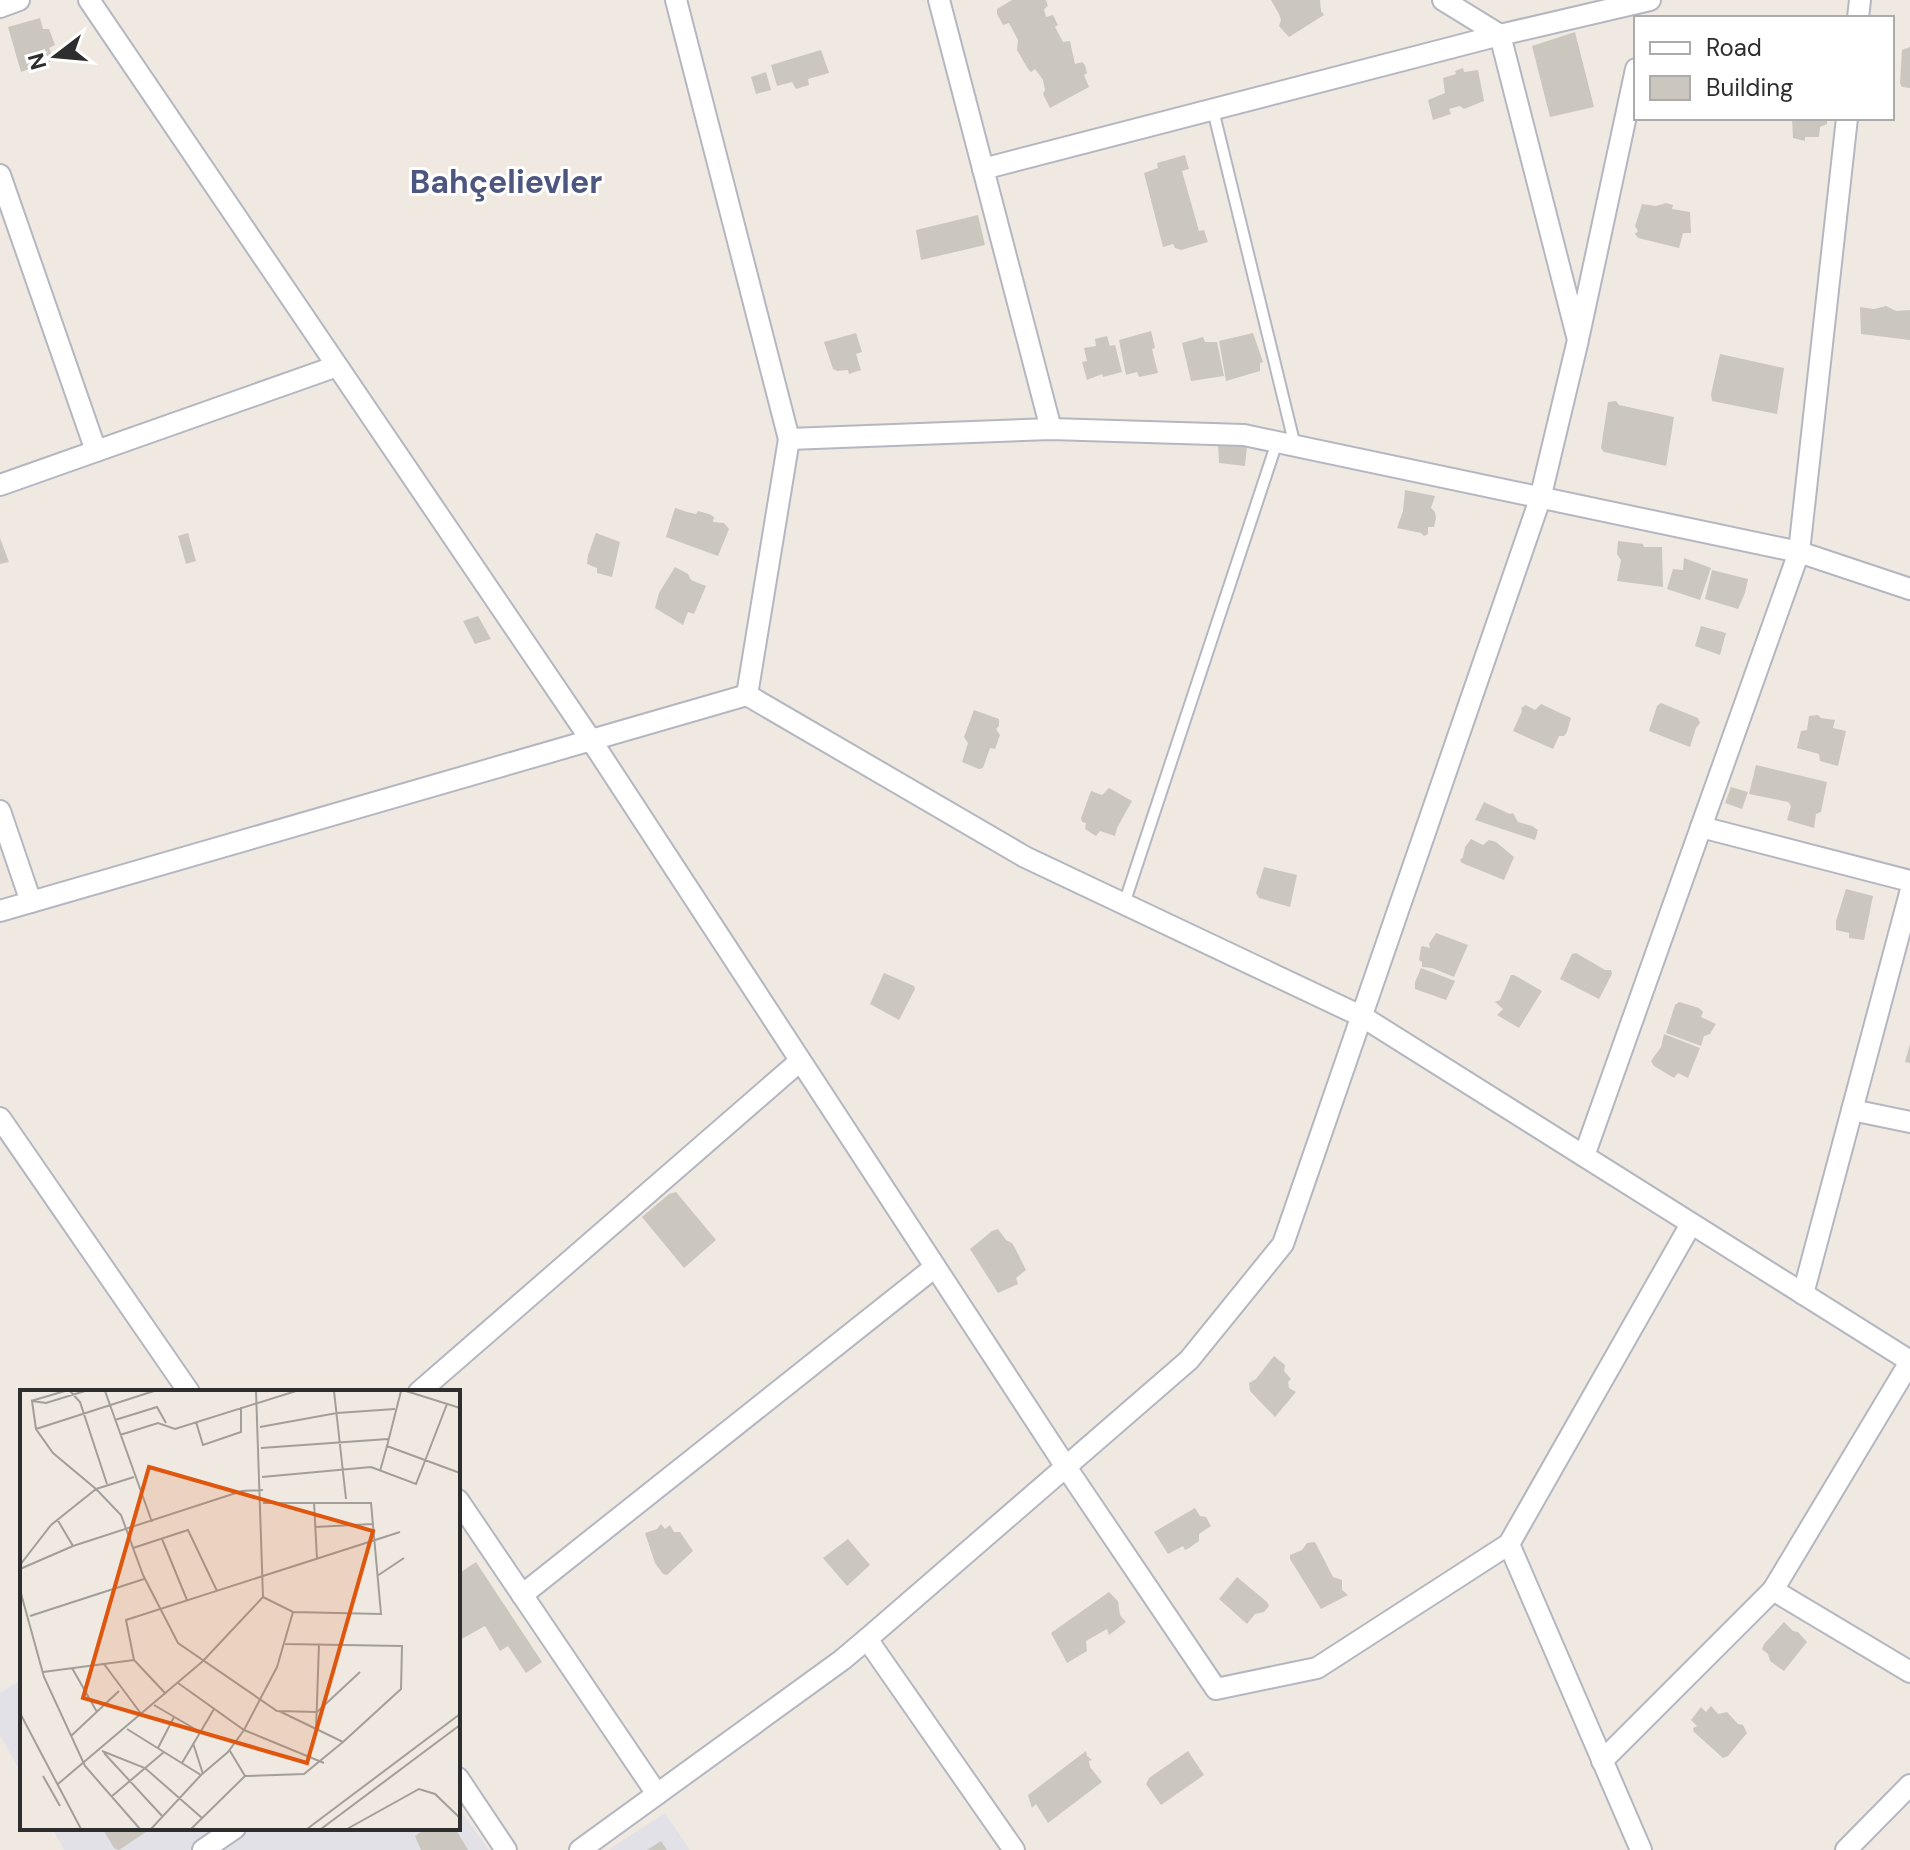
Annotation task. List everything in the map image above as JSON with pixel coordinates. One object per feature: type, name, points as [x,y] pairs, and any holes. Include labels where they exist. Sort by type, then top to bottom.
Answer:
[{"type":"street","points":[[0,7],[19,0]]},
{"type":"street","points":[[89,0],[591,740],[1066,1467],[1216,1689],[1317,1668],[1509,1544],[1691,1224]]},
{"type":"street","points":[[676,0],[789,439],[747,695]]},
{"type":"street","points":[[939,0],[1051,429]]},
{"type":"street","points":[[1443,0],[1500,35],[1578,340]]},
{"type":"street","points":[[983,169],[1500,35],[1650,0]]},
{"type":"street","points":[[580,1850],[867,1639],[1189,1360],[1283,1244],[1540,499],[1578,340],[1634,78]]},
{"type":"street","points":[[1584,1156],[1799,552],[1847,120]]},
{"type":"street","points":[[0,175],[96,451]]},
{"type":"street","points":[[0,485],[337,366]]},
{"type":"street","points":[[789,439],[1051,429],[1244,435],[1799,552],[1910,589]]},
{"type":"street","points":[[0,911],[747,695],[1025,857],[1363,1017],[1910,1361],[1773,1590],[1602,1761]]},
{"type":"street","points":[[0,811],[31,902]]},
{"type":"street","points":[[1701,827],[1910,881]]},
{"type":"street","points":[[1803,1294],[1910,893]]},
{"type":"street","points":[[421,1390],[800,1061]]},
{"type":"street","points":[[1852,1110],[1910,1122]]},
{"type":"street","points":[[0,1118],[188,1390]]},
{"type":"street","points":[[522,1595],[935,1267]]},
{"type":"street","points":[[460,1503],[657,1794]]},
{"type":"street","points":[[1509,1544],[1641,1850]]},
{"type":"street","points":[[1773,1590],[1910,1672]]},
{"type":"street","points":[[867,1639],[1014,1850]]},
{"type":"street","points":[[460,1781],[506,1850]]},
{"type":"street","points":[[1846,1850],[1910,1785]]},
{"type":"street","points":[[203,1850],[232,1830]]},
{"type":"lane","points":[[1124,904],[1286,444],[1213,110]]},
{"type":"shaded area","points":[[20,1680],[20,1771],[0,1735],[0,1693]]},
{"type":"shaded area","points":[[460,1810],[489,1850],[64,1850],[53,1830],[460,1830]]},
{"type":"shaded area","points":[[665,1813],[690,1850],[608,1850]]},
{"type":"building","points":[[1012,0],[1046,0],[1046,17],[1053,15],[1063,42],[1070,41],[1075,64],[1082,62],[1085,65],[1087,73],[1084,75],[1089,87],[1050,108],[1043,94],[1043,80],[1035,69],[1031,72],[1028,69],[1017,50],[1018,40],[1009,23],[1003,25],[997,14],[997,9]]},
{"type":"building","points":[[1271,0],[1320,0],[1324,15],[1289,37],[1279,26],[1281,20]]},
{"type":"building","points":[[40,18],[43,29],[49,29],[55,45],[49,48],[54,60],[21,72],[8,27]]},
{"type":"building","points":[[1575,32],[1594,107],[1550,117],[1532,46]]},
{"type":"building","points":[[1910,47],[1910,88],[1902,87],[1900,83],[1902,50]]},
{"type":"building","points":[[821,50],[829,73],[808,79],[809,85],[796,89],[792,82],[777,86],[771,65]]},
{"type":"building","points":[[1463,68],[1464,72],[1478,70],[1484,101],[1464,109],[1460,106],[1449,109],[1451,114],[1433,120],[1428,100],[1445,93],[1443,78]]},
{"type":"building","points":[[766,72],[771,90],[756,94],[751,77]]},
{"type":"building","points":[[1792,120],[1827,120],[1827,124],[1820,127],[1819,137],[1805,137],[1805,141],[1793,138]]},
{"type":"building","points":[[1185,155],[1189,169],[1182,171],[1199,231],[1204,230],[1208,242],[1181,250],[1173,244],[1163,247],[1144,173],[1158,168],[1157,163]]},
{"type":"building","points":[[1666,203],[1673,205],[1672,209],[1690,212],[1691,233],[1683,233],[1679,248],[1638,238],[1635,234],[1642,204],[1656,206]]},
{"type":"building","points":[[978,215],[985,245],[921,260],[916,230]]},
{"type":"building","points":[[1886,306],[1896,311],[1910,310],[1910,340],[1861,334],[1860,307],[1874,309]]},
{"type":"building","points":[[1151,331],[1158,373],[1139,377],[1137,372],[1126,375],[1119,340]]},
{"type":"building","points":[[856,333],[862,352],[856,354],[861,370],[849,374],[848,370],[833,369],[824,342]]},
{"type":"building","points":[[1253,333],[1263,362],[1260,363],[1260,371],[1226,381],[1219,341]]},
{"type":"building","points":[[1107,336],[1110,346],[1115,345],[1122,372],[1103,377],[1102,374],[1087,380],[1082,362],[1087,361],[1084,348],[1096,346],[1095,339]]},
{"type":"building","points":[[1203,337],[1205,342],[1217,342],[1224,376],[1191,381],[1182,343]]},
{"type":"building","points":[[1720,354],[1784,368],[1777,414],[1712,401]]},
{"type":"building","points":[[1616,401],[1619,405],[1674,417],[1666,466],[1604,452],[1601,448],[1608,402]]},
{"type":"building","points":[[1218,443],[1247,446],[1245,466],[1219,463]]},
{"type":"building","points":[[1405,490],[1435,496],[1431,508],[1436,518],[1434,527],[1428,527],[1428,534],[1424,536],[1397,528]]},
{"type":"building","points":[[675,508],[709,514],[714,517],[713,522],[724,523],[729,529],[718,556],[666,537]]},
{"type":"building","points":[[188,533],[196,561],[186,564],[178,536]]},
{"type":"building","points":[[596,533],[620,542],[612,577],[597,573],[597,568],[587,564]]},
{"type":"building","points":[[0,538],[9,562],[0,564]]},
{"type":"building","points":[[1618,541],[1643,544],[1644,547],[1662,547],[1663,587],[1617,581],[1621,560],[1617,554]]},
{"type":"building","points":[[1684,558],[1711,568],[1700,600],[1667,589],[1673,569],[1683,570]]},
{"type":"building","points":[[675,567],[688,574],[691,580],[706,586],[694,614],[688,612],[683,625],[655,608],[659,593]]},
{"type":"building","points":[[1712,570],[1748,579],[1738,609],[1705,599]]},
{"type":"building","points":[[478,616],[491,639],[475,644],[463,621]]},
{"type":"building","points":[[1701,626],[1726,633],[1720,655],[1695,646]]},
{"type":"building","points":[[1661,703],[1698,718],[1700,723],[1690,747],[1649,731],[1657,706]]},
{"type":"building","points":[[1541,704],[1571,718],[1567,732],[1559,736],[1553,749],[1513,731],[1521,708],[1526,705],[1535,710]]},
{"type":"building","points":[[974,710],[999,719],[996,729],[1000,735],[995,749],[990,748],[983,768],[979,769],[962,762],[968,743],[964,737]]},
{"type":"building","points":[[1809,716],[1835,720],[1833,728],[1846,731],[1838,766],[1820,761],[1819,754],[1797,748],[1801,731],[1807,730]]},
{"type":"building","points":[[1756,765],[1827,782],[1814,828],[1787,820],[1791,806],[1788,802],[1749,794]]},
{"type":"building","points":[[1731,787],[1748,792],[1742,809],[1725,803]]},
{"type":"building","points":[[1109,788],[1132,801],[1115,836],[1100,831],[1096,836],[1085,829],[1086,823],[1081,818],[1091,791],[1102,795]]},
{"type":"building","points":[[1484,802],[1513,813],[1518,822],[1538,830],[1535,840],[1475,820]]},
{"type":"building","points":[[1471,839],[1483,845],[1489,840],[1496,842],[1514,857],[1504,880],[1462,863],[1460,860]]},
{"type":"building","points":[[1264,867],[1297,875],[1290,907],[1259,898],[1256,893]]},
{"type":"building","points":[[1846,889],[1873,896],[1864,940],[1849,938],[1849,933],[1836,930]]},
{"type":"building","points":[[1436,933],[1468,945],[1454,977],[1422,967],[1419,960],[1422,946],[1430,948],[1429,944]]},
{"type":"building","points":[[1576,953],[1605,970],[1611,970],[1612,974],[1599,999],[1560,979],[1572,954]]},
{"type":"building","points":[[1421,968],[1455,981],[1446,1000],[1415,989]]},
{"type":"building","points":[[884,973],[915,989],[899,1020],[870,1004]]},
{"type":"building","points":[[1511,975],[1542,991],[1519,1028],[1497,1015],[1503,1009],[1495,1002],[1500,1000]]},
{"type":"building","points":[[1679,1002],[1699,1008],[1703,1012],[1701,1017],[1716,1024],[1710,1034],[1704,1036],[1701,1046],[1666,1033],[1675,1005]]},
{"type":"building","points":[[1664,1034],[1700,1048],[1688,1078],[1678,1073],[1674,1078],[1651,1061],[1661,1047]]},
{"type":"building","points":[[1910,1044],[1910,1063],[1905,1062]]},
{"type":"building","points":[[676,1192],[716,1240],[684,1268],[642,1217],[669,1194]]},
{"type":"building","points":[[998,1229],[1012,1243],[1026,1270],[1016,1278],[1018,1284],[998,1293],[970,1249]]},
{"type":"building","points":[[1274,1356],[1285,1365],[1284,1371],[1291,1379],[1289,1388],[1296,1392],[1275,1417],[1250,1391],[1249,1383],[1256,1379]]},
{"type":"building","points":[[1195,1508],[1211,1526],[1199,1534],[1199,1541],[1189,1548],[1185,1550],[1183,1546],[1168,1554],[1154,1532]]},
{"type":"building","points":[[661,1524],[665,1529],[670,1525],[674,1532],[680,1532],[693,1551],[667,1575],[655,1563],[645,1533]]},
{"type":"building","points":[[848,1539],[870,1565],[847,1586],[823,1558]]},
{"type":"building","points":[[1315,1542],[1333,1577],[1342,1580],[1342,1590],[1348,1595],[1321,1609],[1290,1559],[1290,1555],[1302,1550],[1307,1543]]},
{"type":"building","points":[[476,1562],[542,1662],[526,1673],[508,1646],[500,1651],[485,1626],[460,1640],[460,1573]]},
{"type":"building","points":[[1237,1577],[1269,1606],[1264,1612],[1255,1614],[1247,1624],[1219,1599]]},
{"type":"building","points":[[1109,1592],[1118,1601],[1120,1615],[1126,1622],[1109,1635],[1107,1629],[1086,1641],[1087,1651],[1067,1663],[1051,1633]]},
{"type":"building","points":[[1784,1622],[1807,1642],[1784,1671],[1770,1661],[1762,1649]]},
{"type":"building","points":[[1711,1706],[1718,1714],[1727,1712],[1743,1725],[1747,1733],[1723,1758],[1694,1732],[1693,1728],[1697,1726],[1691,1720],[1701,1707],[1706,1712]]},
{"type":"building","points":[[1086,1751],[1092,1760],[1089,1761],[1090,1767],[1102,1782],[1048,1823],[1036,1804],[1032,1808],[1028,1795]]},
{"type":"building","points":[[1188,1751],[1204,1775],[1161,1805],[1146,1784],[1149,1778]]},
{"type":"building","points":[[103,1830],[149,1830],[119,1850],[114,1848]]},
{"type":"building","points":[[424,1830],[456,1830],[468,1850],[421,1850],[415,1836]]},
{"type":"building","points":[[661,1841],[667,1850],[647,1850]]},
{"type":"district","name":"Bahçelievler","points":[[506,182]]}]
